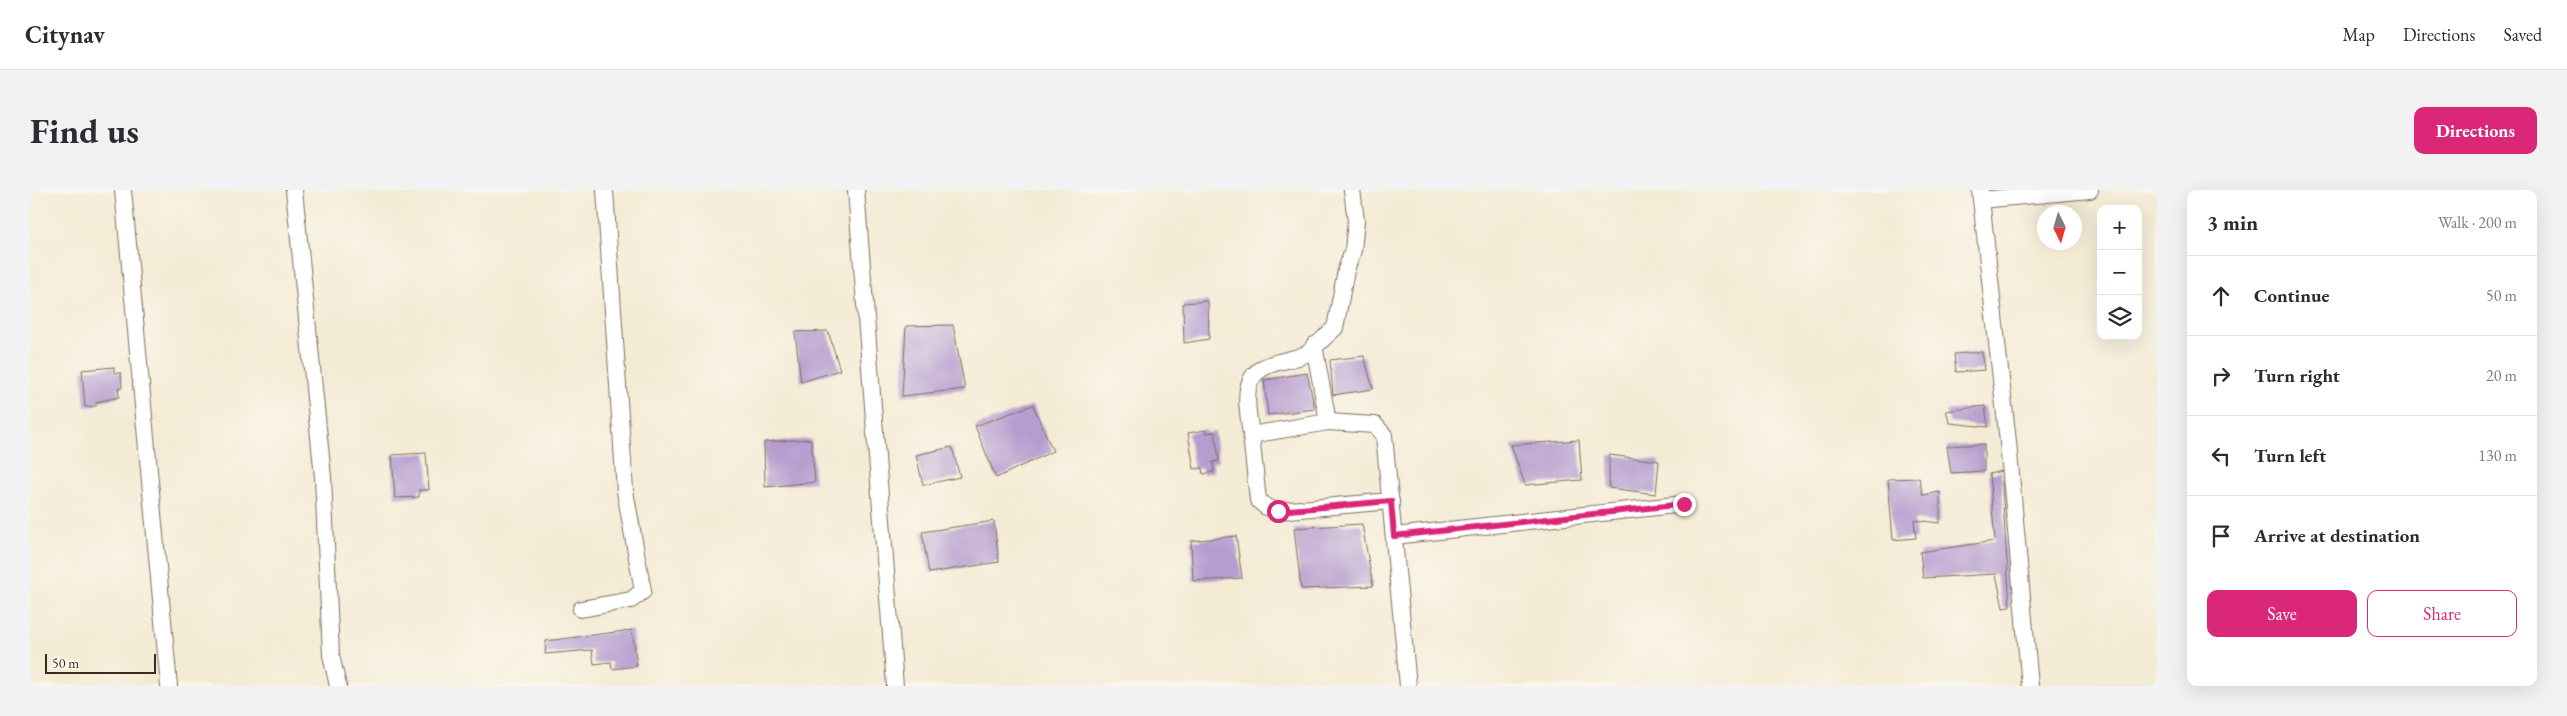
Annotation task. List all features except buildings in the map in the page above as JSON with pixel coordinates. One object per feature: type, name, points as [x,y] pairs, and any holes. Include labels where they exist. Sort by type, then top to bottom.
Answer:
[{"type":"street","points":[[123,190],[169,686]]},
{"type":"street","points":[[294,190],[324,477],[331,655],[338,686]]},
{"type":"street","points":[[581,609],[631,600],[643,591],[624,482],[604,190]]},
{"type":"street","points":[[856,190],[895,686]]},
{"type":"street","points":[[1352,190],[1356,221],[1353,250],[1346,270],[1340,310],[1334,328],[1314,344],[1309,352],[1299,357],[1269,364],[1254,372],[1248,386],[1247,398],[1258,500],[1266,507],[1278,511],[1391,501]]},
{"type":"street","points":[[2030,686],[2008,442],[1981,195],[2090,190]]},
{"type":"street","points":[[1314,344],[1328,422]]},
{"type":"street","points":[[1251,435],[1328,422],[1375,425],[1384,435],[1408,686]]},
{"type":"street","points":[[1394,536],[1684,504]]},
{"type":"route","points":[[1278,511],[1391,501],[1394,536],[1684,504]]}]
